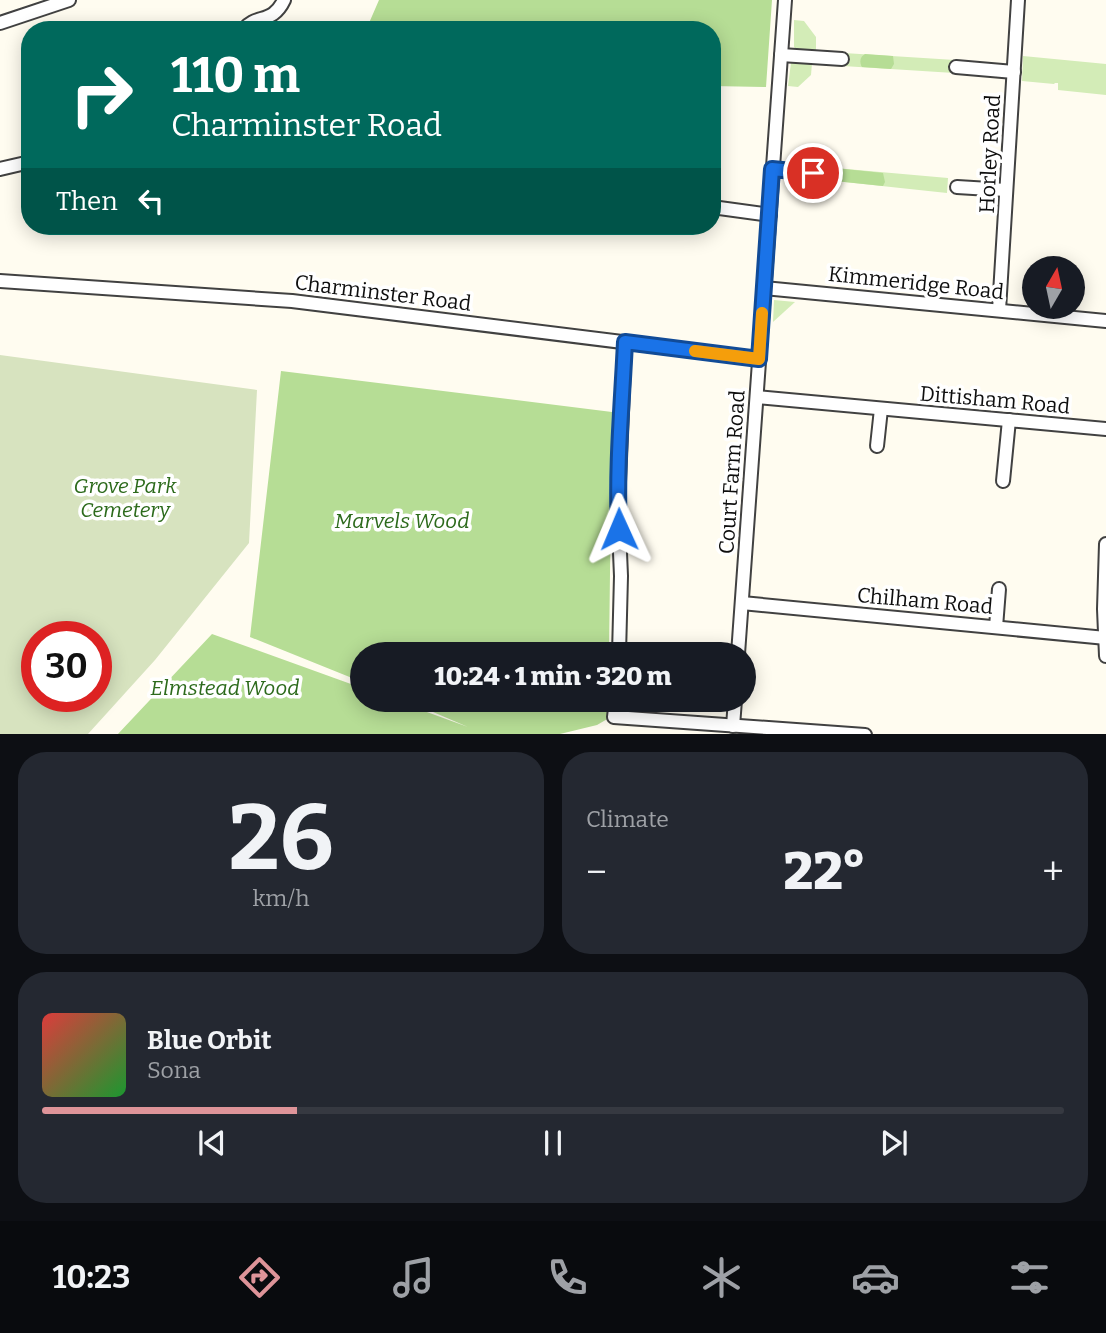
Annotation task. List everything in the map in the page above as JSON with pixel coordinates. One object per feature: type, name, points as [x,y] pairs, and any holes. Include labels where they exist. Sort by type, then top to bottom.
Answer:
[{"type":"street","points":[[0,23],[69,0]]},
{"type":"street","points":[[255,21],[271,17],[284,0]]},
{"type":"street","name":"Court Farm Road","points":[[739,642],[785,0]]},
{"type":"street","name":"Horley Road","points":[[999,310],[1018,0]]},
{"type":"street","points":[[781,55],[842,59]]},
{"type":"street","points":[[956,67],[1014,72]]},
{"type":"street","points":[[0,169],[21,164]]},
{"type":"street","points":[[772,169],[833,174]]},
{"type":"street","points":[[957,187],[1006,190]]},
{"type":"street","points":[[721,209],[770,215]]},
{"type":"street","name":"Charminster Road","points":[[0,281],[292,301],[759,359]]},
{"type":"street","name":"Kimmeridge Road","points":[[764,288],[1106,321]]},
{"type":"street","points":[[619,642],[621,576],[618,505],[625,342]]},
{"type":"street","name":"Dittisham Road","points":[[757,397],[1106,429]]},
{"type":"street","points":[[877,446],[881,409]]},
{"type":"street","points":[[1003,481],[1009,420]]},
{"type":"street","points":[[1106,544],[1106,656]]},
{"type":"street","points":[[996,627],[999,589]]},
{"type":"street","name":"Chilham Road","points":[[741,603],[1106,638]]},
{"type":"street","points":[[615,712],[614,717],[865,734]]},
{"type":"street","points":[[733,726],[734,712]]},
{"type":"green space","points":[[379,0],[772,0],[766,87],[721,86],[721,21],[370,21]]},
{"type":"green space","points":[[794,20],[804,21],[816,37],[816,51],[794,47]]},
{"type":"green space","points":[[844,53],[955,60],[954,73],[843,66]]},
{"type":"green space","points":[[865,54],[893,56],[894,64],[891,69],[862,67],[860,60]]},
{"type":"green space","points":[[1023,56],[1106,64],[1106,95],[1058,90],[1058,83],[1022,81]]},
{"type":"green space","points":[[791,63],[812,63],[811,75],[798,87],[788,86]]},
{"type":"green space","points":[[835,168],[948,178],[947,193],[835,181]]},
{"type":"green space","points":[[835,168],[883,173],[885,182],[883,186],[835,181]]},
{"type":"green space","points":[[774,300],[795,302],[773,322]]},
{"type":"green space","name":"Grove Park Cemetery","points":[[0,355],[257,390],[249,543],[155,660],[112,707],[112,621],[21,621],[21,712],[108,712],[88,734],[0,734]]},
{"type":"green space","name":"Marvels Wood","points":[[281,371],[612,412],[609,642],[350,642],[350,677],[250,637]]},
{"type":"green space","name":"Elmstead Wood","points":[[212,634],[350,684],[350,712],[427,712],[468,727],[433,712],[609,712],[609,718],[597,725],[560,734],[118,734]]},
{"type":"slow traffic","points":[[695,351],[759,359],[762,313]]},
{"type":"route","points":[[619,529],[625,342],[759,359],[772,169],[813,173]]}]
